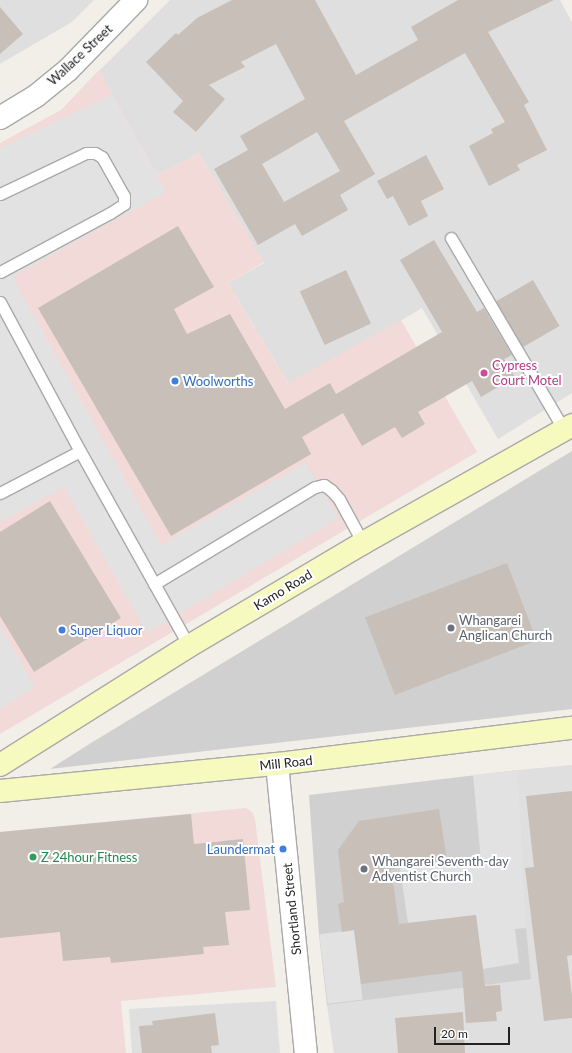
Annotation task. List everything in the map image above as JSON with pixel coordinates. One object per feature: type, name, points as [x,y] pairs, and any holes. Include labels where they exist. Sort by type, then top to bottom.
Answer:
[{"type":"main road","name":"Kamo Road","points":[[0,765],[189,646],[364,543],[568,428]]},
{"type":"main road","name":"Mill Road","points":[[0,791],[277,764],[572,728]]},
{"type":"street","name":"Wallace Street","points":[[0,118],[36,96],[68,70],[136,0]]},
{"type":"street","name":"Shortland Street","points":[[277,764],[306,1053]]},
{"type":"lane","points":[[0,194],[72,159],[86,153],[95,153],[102,157],[124,196],[124,204],[0,272]]},
{"type":"lane","points":[[450,238],[568,428]]},
{"type":"lane","points":[[0,302],[80,451],[189,646]]},
{"type":"lane","points":[[0,493],[80,451]]},
{"type":"lane","points":[[154,584],[315,487],[324,485],[331,490],[339,500],[364,543]]},
{"type":"shaded area","points":[[0,0],[94,0],[72,22],[0,64]]},
{"type":"shaded area","points":[[170,0],[560,0],[572,22],[572,393],[498,439],[422,308],[290,386],[228,283],[264,263],[199,153],[157,175],[99,71]]},
{"type":"shaded area","points":[[99,70],[157,175],[199,153],[264,262],[228,283],[288,383],[401,320],[477,452],[0,734],[0,143],[61,110]]},
{"type":"shaded area","points":[[112,95],[166,192],[12,277],[161,545],[305,463],[339,518],[147,633],[64,487],[0,522],[0,148]]},
{"type":"shaded area","points":[[572,451],[572,709],[50,769],[91,743]]},
{"type":"shaded area","points":[[0,626],[35,687],[0,709]]},
{"type":"shaded area","points":[[572,765],[572,1053],[334,1053],[327,1005],[363,999],[526,928],[518,770]]},
{"type":"shaded area","points":[[518,770],[526,928],[531,979],[327,1005],[319,935],[309,795]]},
{"type":"shaded area","points":[[518,770],[526,928],[515,929],[519,963],[483,969],[476,915],[408,923],[400,868],[447,860],[454,867],[481,861],[473,775]]},
{"type":"shaded area","points":[[246,808],[252,812],[255,819],[276,987],[121,1001],[126,1053],[0,1053],[0,832]]},
{"type":"shaded area","points":[[354,930],[363,999],[328,1004],[319,934]]},
{"type":"shaded area","points":[[276,1001],[280,1053],[132,1053],[129,1009]]},
{"type":"building","points":[[232,0],[315,0],[356,75],[418,40],[411,27],[458,0],[554,0],[488,32],[529,102],[524,105],[547,150],[517,165],[520,170],[489,186],[469,146],[493,133],[491,129],[505,122],[465,53],[344,121],[375,174],[340,195],[348,210],[302,236],[295,224],[258,245],[214,169],[248,150],[240,136],[305,99],[276,44],[241,62],[245,67],[209,85],[225,99],[196,132],[173,112],[183,101],[146,62],[176,33],[178,35],[197,18]],"holes":[[[317,132],[340,171],[284,202],[262,164]]]},
{"type":"building","points":[[0,7],[23,34],[0,54]]},
{"type":"building","points":[[426,155],[444,189],[421,201],[428,216],[409,226],[393,196],[387,199],[377,181]]},
{"type":"building","name":"Woolworths","points":[[178,226],[214,287],[174,309],[187,334],[230,314],[285,409],[330,383],[336,394],[442,332],[400,260],[434,240],[477,312],[484,308],[512,355],[504,359],[515,377],[481,397],[472,381],[418,412],[425,424],[402,438],[395,427],[362,446],[343,413],[302,437],[311,454],[171,536],[38,308]]},
{"type":"building","points":[[346,270],[371,323],[325,345],[300,292]]},
{"type":"building","points":[[533,280],[560,326],[522,347],[496,302]]},
{"type":"building","points":[[50,501],[121,618],[34,672],[0,616],[0,532]]},
{"type":"building","name":"Whangarei Anglican Church","points":[[507,563],[537,640],[395,695],[365,617]]},
{"type":"building","points":[[572,791],[572,955],[567,956],[572,996],[572,1018],[544,1021],[525,868],[534,867],[526,796]]},
{"type":"building","points":[[439,809],[447,860],[391,869],[399,924],[476,915],[485,986],[500,985],[502,1011],[496,1012],[497,1021],[466,1023],[462,971],[361,984],[354,930],[342,932],[338,904],[344,902],[338,850],[359,821]]},
{"type":"building","points":[[191,814],[194,844],[243,839],[250,910],[225,912],[229,945],[203,947],[204,954],[111,963],[110,957],[63,961],[60,932],[0,938],[0,832]]},
{"type":"building","points":[[463,1012],[465,1053],[398,1053],[395,1018]]},
{"type":"building","points":[[215,1013],[219,1045],[211,1046],[212,1053],[142,1053],[139,1026],[153,1025],[152,1021]]},
{"type":"place","name":"Cypress Court Motel","points":[[484,373]]},
{"type":"place","name":"Woolworths","points":[[175,381]]},
{"type":"place","name":"Whangarei Anglican Church","points":[[451,628]]},
{"type":"place","name":"Super Liquor","points":[[62,630]]},
{"type":"place","name":"Laundermat","points":[[283,849]]},
{"type":"place","name":"Z 24hour Fitness","points":[[33,857]]},
{"type":"place","name":"Whangarei Seventh-day Adventist Church","points":[[364,869]]}]
